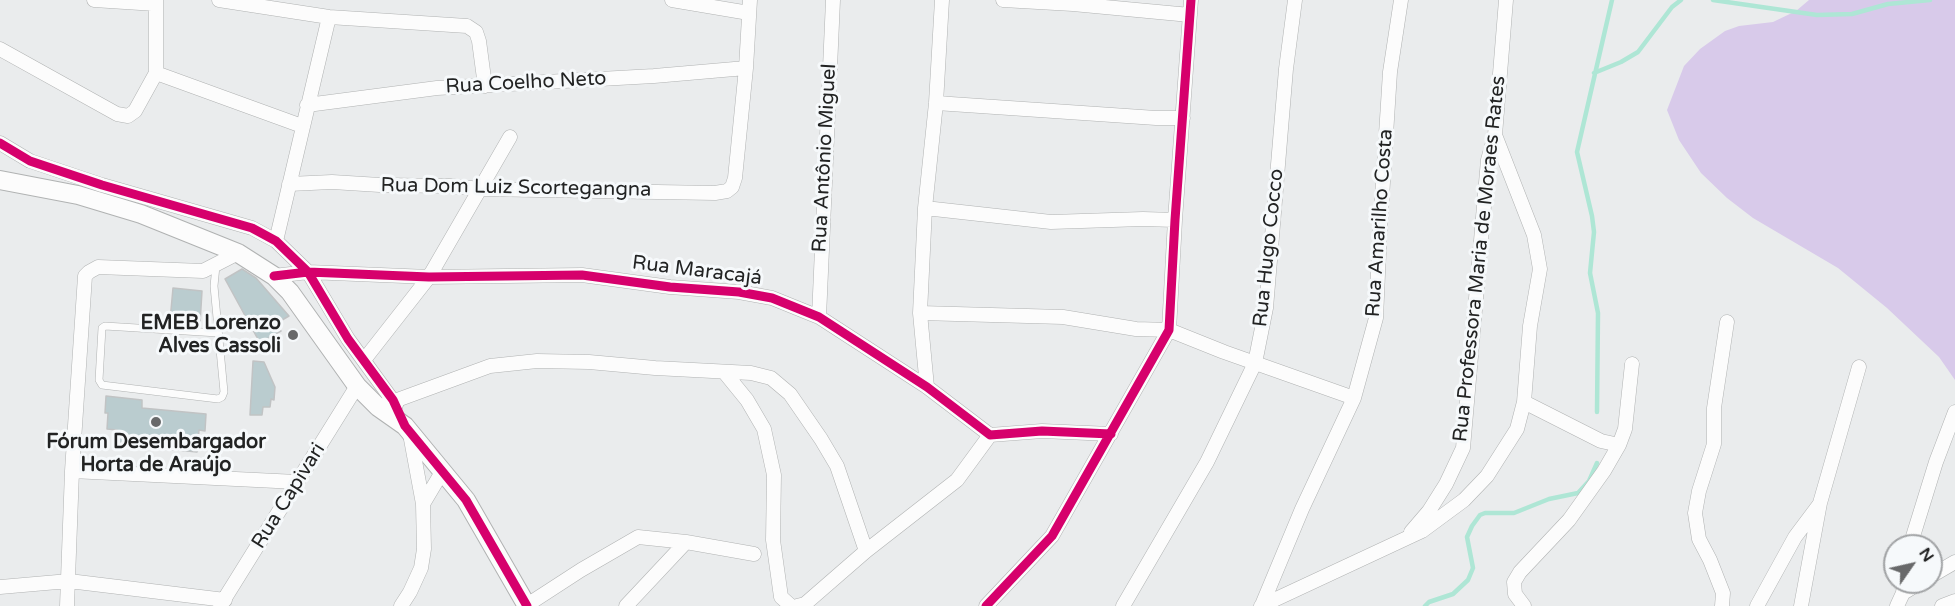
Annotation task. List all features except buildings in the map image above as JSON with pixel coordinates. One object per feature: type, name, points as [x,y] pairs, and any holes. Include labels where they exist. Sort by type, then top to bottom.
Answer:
[{"type":"street","points":[[0,49],[117,114],[128,116],[135,111],[156,73],[156,2],[94,0]]},
{"type":"street","points":[[219,0],[329,17],[467,26],[476,32],[479,41],[485,86]]},
{"type":"street","points":[[672,0],[749,6],[746,68]]},
{"type":"street","name":"Rua Antônio Miguel","points":[[819,317],[833,0]]},
{"type":"street","points":[[927,387],[921,313],[925,208],[936,103],[942,0]]},
{"type":"street","points":[[1003,0],[1190,15]]},
{"type":"street","points":[[986,606],[1052,536],[1169,330],[1191,0]]},
{"type":"street","name":"Rua Hugo Cocco","points":[[1122,606],[1207,462],[1255,363],[1266,308],[1286,69],[1295,0]]},
{"type":"street","name":"Rua Amarilho Costa","points":[[1261,606],[1302,508],[1354,398],[1376,318],[1390,72],[1401,0]]},
{"type":"street","name":"Rua Professora Maria de Moraes Rates","points":[[1405,538],[1429,511],[1446,484],[1463,448],[1488,160],[1495,135],[1506,0]]},
{"type":"street","points":[[276,241],[329,17]]},
{"type":"street","name":"Rua Coelho Neto","points":[[307,105],[437,88],[654,76],[746,68]]},
{"type":"street","name":"Rua Dom Luiz Scortegangna","points":[[289,184],[332,182],[481,189],[715,193],[727,191],[732,187],[735,178],[746,68]]},
{"type":"street","points":[[156,73],[302,126]]},
{"type":"street","points":[[936,103],[1184,118]]},
{"type":"street","points":[[1261,606],[1422,531],[1464,500],[1487,476],[1517,429],[1524,402],[1530,326],[1540,269],[1534,235],[1495,135]]},
{"type":"street","points":[[363,360],[429,277],[510,137]]},
{"type":"street","points":[[0,143],[30,161],[102,185],[140,208],[238,253],[274,276],[290,292],[357,386],[385,403]]},
{"type":"street","points":[[0,180],[252,228],[276,241],[308,272],[363,360],[385,403],[466,500],[527,606],[581,570],[638,537],[686,542],[754,554]]},
{"type":"street","points":[[925,208],[1051,222],[1175,220]]},
{"type":"street","points":[[68,606],[72,471],[85,276],[98,267],[203,271],[238,253]]},
{"type":"street","name":"Rua Maracajá","points":[[274,276],[308,272],[429,277],[582,275],[670,287],[739,292],[772,298],[819,317],[927,387],[990,435]]},
{"type":"street","points":[[921,313],[1063,317],[1136,329],[1169,330],[1354,398]]},
{"type":"street","points":[[1722,606],[1723,593],[1699,539],[1695,513],[1699,491],[1714,444],[1714,408],[1727,322]]},
{"type":"street","points":[[385,403],[490,366],[537,361],[589,362],[751,373],[771,378],[790,394],[837,466],[866,551]]},
{"type":"street","points":[[1524,606],[1515,594],[1514,582],[1520,572],[1569,520],[1604,471],[1619,445],[1625,429],[1632,364]]},
{"type":"street","points":[[1801,606],[1820,503],[1859,367]]},
{"type":"street","points":[[725,373],[747,400],[764,429],[774,476],[773,540],[781,597],[791,606]]},
{"type":"street","name":"Rua Capivari","points":[[223,603],[357,386]]},
{"type":"street","points":[[1524,402],[1601,441],[1619,445]]},
{"type":"street","points":[[1914,534],[1936,462],[1955,412]]},
{"type":"street","points":[[401,606],[421,568],[424,549],[423,504],[408,430]]},
{"type":"street","points":[[797,606],[805,604],[866,551],[957,480],[990,435],[1042,431],[1111,434]]},
{"type":"street","points":[[72,471],[297,482]]},
{"type":"street","points":[[423,504],[442,472]]},
{"type":"street","points":[[1757,606],[1795,537],[1820,503]]},
{"type":"street","points":[[626,606],[686,542]]},
{"type":"street","points":[[0,587],[69,581],[223,603]]},
{"type":"street","points":[[1942,606],[1955,601]]},
{"type":"lane","points":[[216,266],[214,286],[224,392],[222,397],[218,399],[102,385],[99,380],[102,328],[105,326],[218,333]]},
{"type":"shaded area","points":[[1809,0],[1955,0],[1955,380],[1939,357],[1887,308],[1838,268],[1753,218],[1727,198],[1701,173],[1679,140],[1667,110],[1684,66],[1700,49],[1725,31],[1739,26],[1773,22],[1796,11]]},
{"type":"waterway","points":[[1597,412],[1598,313],[1590,273],[1594,232],[1577,152],[1612,0]]},
{"type":"waterway","points":[[1594,73],[1638,52],[1672,7],[1681,0]]},
{"type":"waterway","points":[[1713,0],[1817,15],[1852,14],[1888,4],[1930,0]]},
{"type":"waterway","points":[[1425,606],[1429,602],[1453,594],[1468,580],[1473,568],[1467,537],[1480,515],[1514,513],[1549,499],[1578,493],[1589,481],[1597,463]]},
{"type":"cycle path","points":[[986,606],[1052,536],[1169,330],[1191,0]]},
{"type":"cycle path","points":[[0,143],[30,161],[102,185],[252,228],[276,241],[308,272],[348,339],[393,400],[405,426],[466,500],[527,606]]},
{"type":"cycle path","points":[[274,276],[308,272],[429,277],[582,275],[670,287],[739,292],[772,298],[819,317],[927,387],[990,435],[1042,431],[1111,434]]},
{"type":"place","name":"EMEB Lorenzo Alves Cassoli","points":[[293,335]]},
{"type":"place","name":"Fórum Desembargador Horta de Araújo","points":[[156,422]]}]
